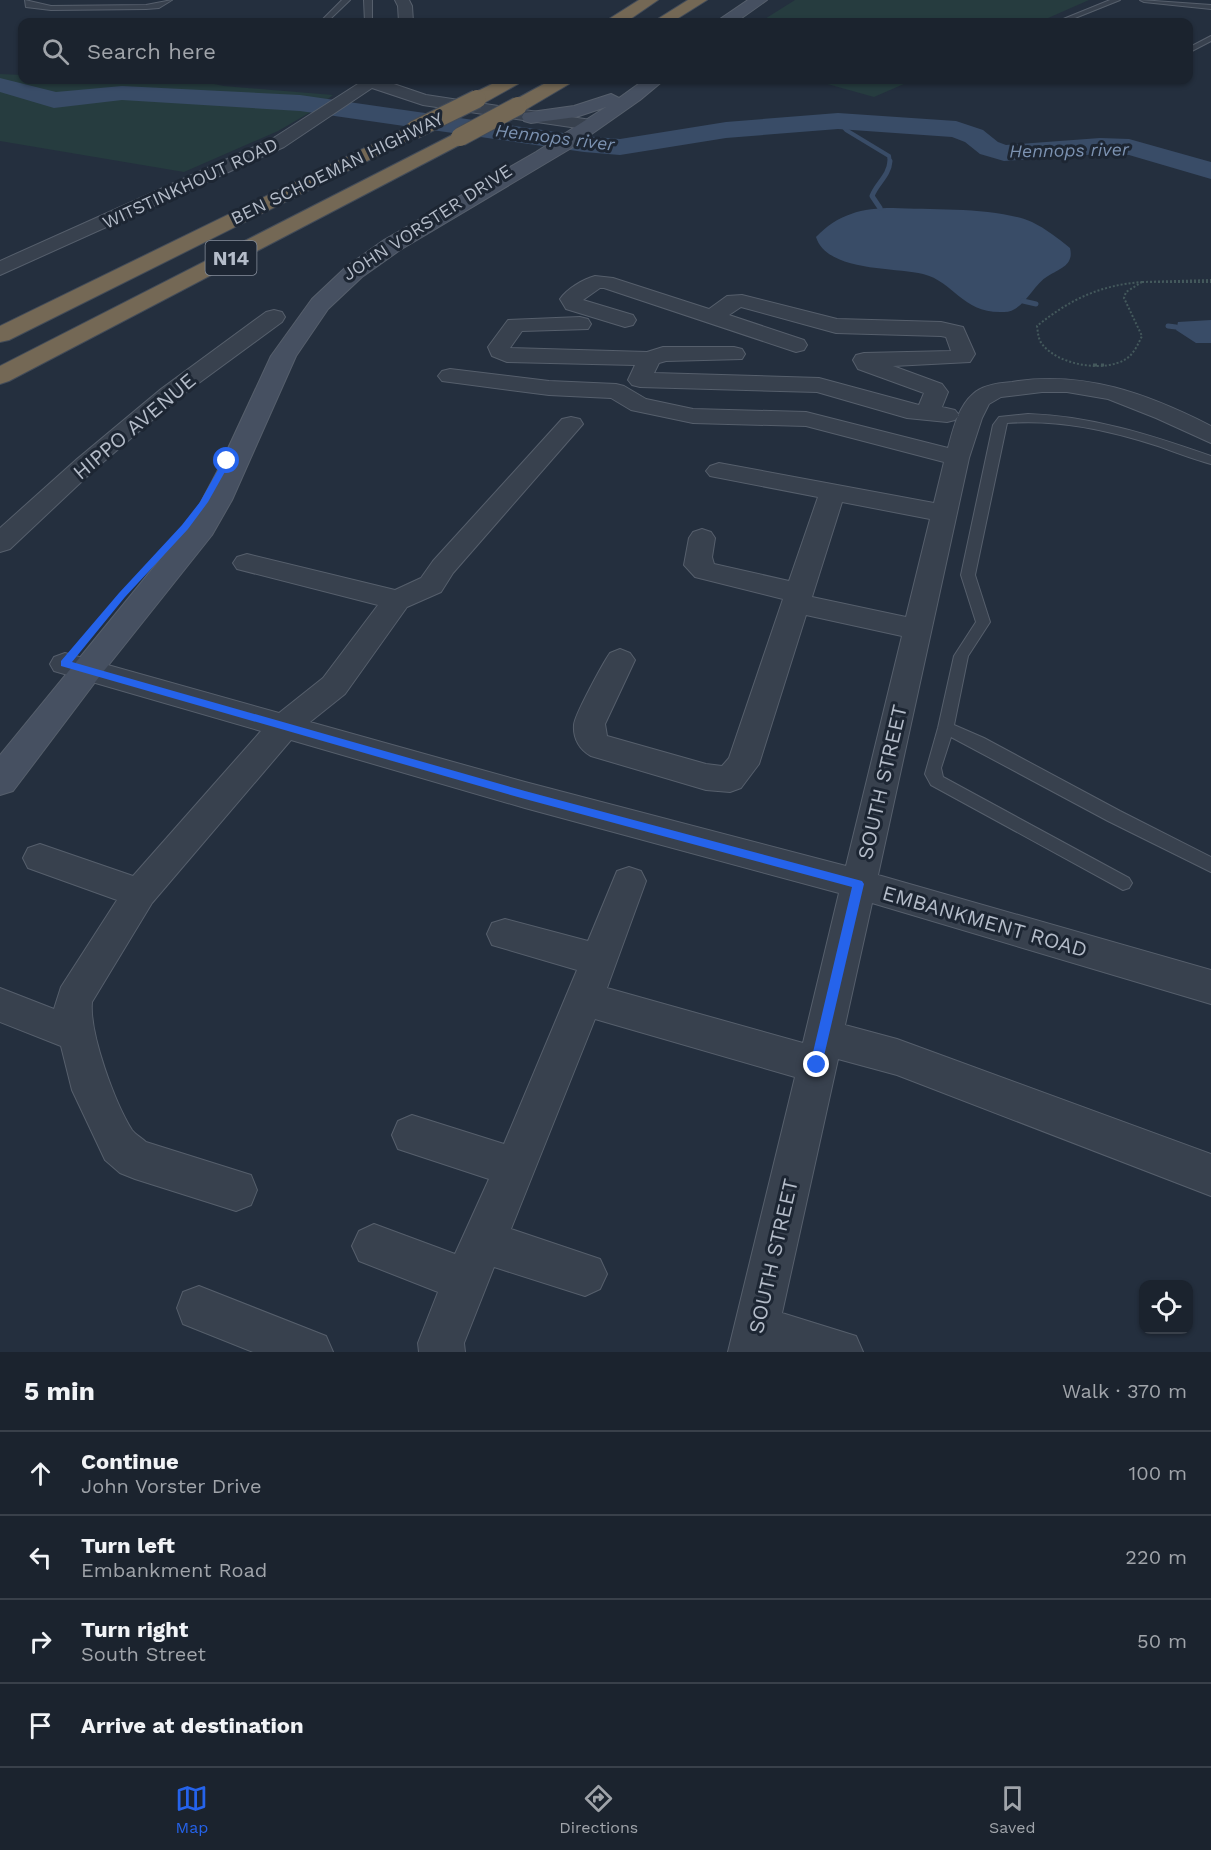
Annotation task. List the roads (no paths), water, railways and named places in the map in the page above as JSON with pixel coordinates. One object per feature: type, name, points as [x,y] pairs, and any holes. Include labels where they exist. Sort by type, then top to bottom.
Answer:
[{"type":"highway","points":[[621,18],[650,0]]},
{"type":"highway","points":[[668,18],[699,0]]},
{"type":"highway","name":"BEN SCHOEMAN HIGHWAY","points":[[0,335],[505,84]]},
{"type":"highway","name":"BEN SCHOEMAN HIGHWAY","points":[[0,376],[460,138],[525,111],[558,84]]},
{"type":"main road","points":[[732,18],[759,0]]},
{"type":"main road","points":[[569,135],[635,84]]},
{"type":"main road","points":[[569,135],[649,84]]},
{"type":"main road","points":[[525,111],[576,111],[615,98]]},
{"type":"main road","name":"JOHN VORSTER DRIVE","points":[[0,744],[76,666],[202,528],[217,505],[238,462],[274,373],[288,346],[321,303],[363,265],[569,135]]},
{"type":"main road","name":"JOHN VORSTER DRIVE","points":[[0,781],[76,666]]},
{"type":"street","points":[[402,0],[406,18]]},
{"type":"street","name":"WITSTINKHOUT ROAD","points":[[0,269],[260,152],[325,114],[369,84]]},
{"type":"street","points":[[381,84],[423,100],[525,111],[569,135]]},
{"type":"street","points":[[625,320],[574,304],[571,299],[595,282],[606,282],[796,345]]},
{"type":"street","points":[[711,318],[735,301],[742,301],[836,326],[941,329],[955,332],[964,354],[963,357],[864,360],[866,364],[934,389],[936,392],[928,412]]},
{"type":"street","name":"HIPPO AVENUE","points":[[0,543],[86,464],[169,394],[274,317]]},
{"type":"street","points":[[580,324],[516,325],[499,347],[500,351],[507,355],[650,359],[663,354],[734,354]]},
{"type":"street","points":[[650,359],[635,389],[639,405],[693,416],[806,419],[957,458]]},
{"type":"street","points":[[450,376],[549,388],[616,391],[819,384],[907,411],[970,419]]},
{"type":"street","name":"SOUTH STREET","points":[[754,1340],[957,458],[979,400],[996,392],[1025,386],[1059,383],[1094,387],[1141,403],[1211,436]]},
{"type":"street","points":[[236,1190],[148,1164],[135,1159],[119,1146],[92,1090],[71,1007],[74,999],[140,893],[240,775],[286,725],[334,686],[397,600],[431,585],[443,567],[572,424]]},
{"type":"street","points":[[719,471],[944,513]]},
{"type":"street","points":[[620,660],[589,724],[592,742],[602,748],[706,777],[730,779],[743,764],[833,491]]},
{"type":"street","points":[[702,538],[698,566],[705,571],[917,629]]},
{"type":"street","points":[[247,562],[397,600]]},
{"type":"street","name":"EMBANKMENT ROAD","points":[[76,666],[525,795],[858,884],[1211,987]]},
{"type":"street","points":[[40,858],[140,893]]},
{"type":"street","points":[[442,1352],[441,1342],[465,1280],[484,1242],[584,999],[629,881]]},
{"type":"street","points":[[505,934],[599,960]]},
{"type":"street","points":[[584,999],[820,1051],[897,1057],[1211,1175]]},
{"type":"street","points":[[0,1005],[77,1035]]},
{"type":"street","points":[[412,1135],[514,1167]]},
{"type":"street","points":[[484,1242],[585,1274]]},
{"type":"street","points":[[374,1246],[465,1280]]},
{"type":"street","points":[[199,1308],[295,1349]]},
{"type":"street","points":[[754,1340],[840,1352]]},
{"type":"lane","points":[[29,0],[27,3],[32,6],[99,8],[156,6],[168,0]]},
{"type":"lane","points":[[327,18],[346,0]]},
{"type":"lane","points":[[368,0],[369,18]]},
{"type":"lane","points":[[1070,18],[1116,0]]},
{"type":"lane","points":[[1144,0],[1211,7]]},
{"type":"lane","points":[[1193,48],[1211,38]]},
{"type":"lane","points":[[1123,883],[937,781],[933,774],[946,728],[961,656],[983,622],[968,575],[999,425],[1004,420],[1023,417],[1104,426],[1211,460]]},
{"type":"lane","points":[[946,728],[978,742],[1114,816],[1211,865]]},
{"type":"water","points":[[871,209],[945,209],[1017,217],[1032,222],[1061,241],[1070,248],[1070,258],[1065,265],[1042,280],[1017,308],[1004,312],[990,311],[968,303],[934,278],[923,274],[863,266],[833,257],[816,237],[833,223],[851,214]]},
{"type":"water","points":[[1211,320],[1211,343],[1196,343],[1176,330],[1178,322]]},
{"type":"waterway","name":"Hennops river","points":[[0,85],[54,100],[122,93],[300,103],[584,144],[620,147],[726,130],[838,121],[956,129],[974,136],[989,148],[1004,153],[1100,146],[1129,147],[1211,171]]},
{"type":"waterway","points":[[838,121],[846,130],[889,156],[890,162]]},
{"type":"waterway","points":[[880,208],[872,196],[890,162]]},
{"type":"waterway","points":[[1023,301],[1036,304]]},
{"type":"waterway","points":[[1168,326],[1176,327]]}]
